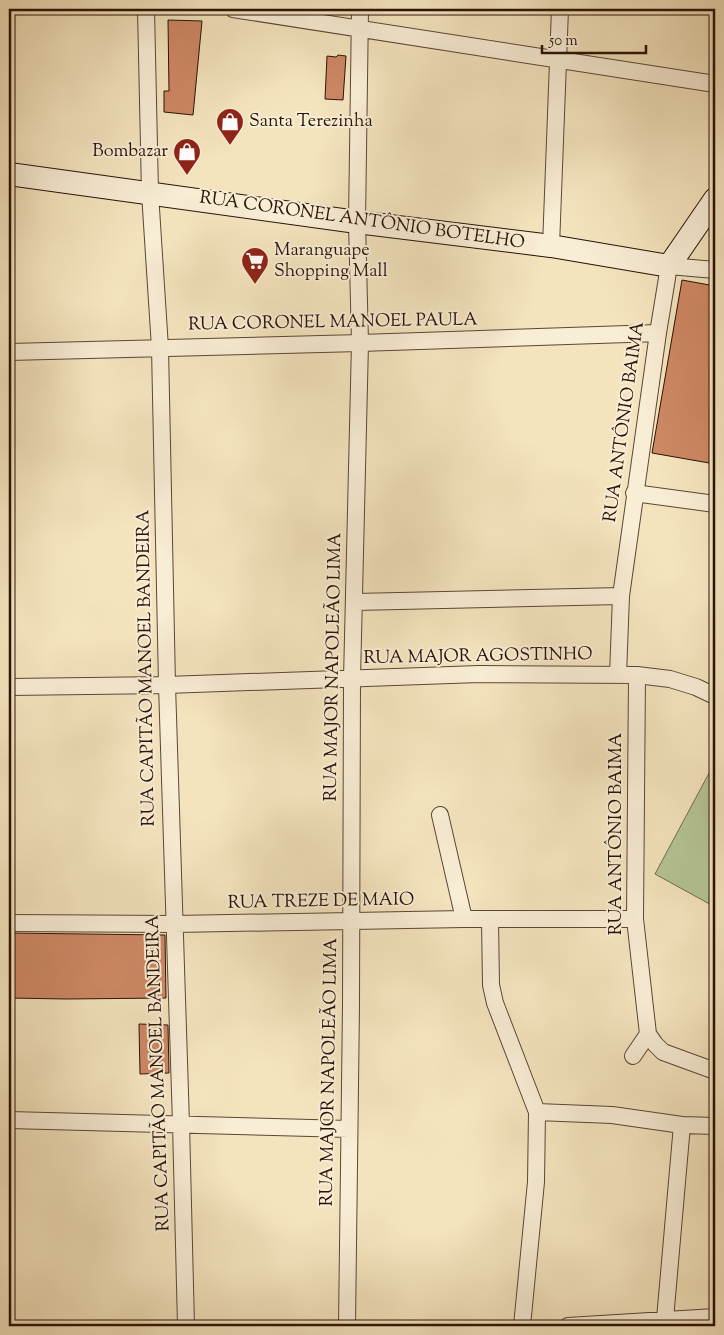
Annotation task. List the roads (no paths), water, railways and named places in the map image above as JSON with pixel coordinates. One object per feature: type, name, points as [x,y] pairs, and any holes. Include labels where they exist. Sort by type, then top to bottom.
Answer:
[{"type":"street","name":"RUA CAPITÃO MANOEL BANDEIRA","points":[[146,9],[150,193],[160,348],[167,684],[186,1326]]},
{"type":"street","points":[[233,9],[715,84]]},
{"type":"street","name":"RUA MAJOR NAPOLEÃO LIMA","points":[[346,1326],[352,679],[360,344],[356,222],[360,9]]},
{"type":"street","points":[[552,246],[560,9]]},
{"type":"street","name":"RUA CORONEL ANTÔNIO BOTELHO","points":[[9,174],[356,222],[552,246],[669,266],[715,270]]},
{"type":"street","points":[[669,266],[715,199]]},
{"type":"street","name":"RUA ANTÔNIO BAIMA","points":[[618,674],[621,596],[634,493],[669,266]]},
{"type":"street","name":"RUA CORONEL MANOEL PAULA","points":[[9,352],[360,344],[658,334]]},
{"type":"street","points":[[634,493],[715,504]]},
{"type":"street","points":[[355,602],[621,596]]},
{"type":"street","name":"RUA MAJOR AGOSTINHO","points":[[9,687],[480,674],[637,674],[670,679],[696,687],[715,696]]},
{"type":"street","name":"RUA ANTÔNIO BAIMA","points":[[637,674],[635,919],[648,1034]]},
{"type":"street","points":[[440,815],[464,919]]},
{"type":"street","name":"RUA TREZE DE MAIO","points":[[9,923],[174,924],[464,919],[635,919]]},
{"type":"street","points":[[490,920],[490,985],[495,1003],[537,1112],[536,1182],[522,1326]]},
{"type":"street","points":[[633,1056],[648,1034],[663,1052],[715,1071]]},
{"type":"street","points":[[537,1112],[612,1115],[682,1125],[715,1126]]},
{"type":"street","points":[[9,1120],[349,1129]]},
{"type":"street","points":[[665,1319],[682,1125]]},
{"type":"street","points":[[568,1326],[715,1317]]},
{"type":"place","name":"Santa Terezinha","points":[[230,146]]},
{"type":"place","name":"Bombazar","points":[[187,176]]},
{"type":"place","name":"Maranguape Shopping Mall","points":[[255,285]]}]
